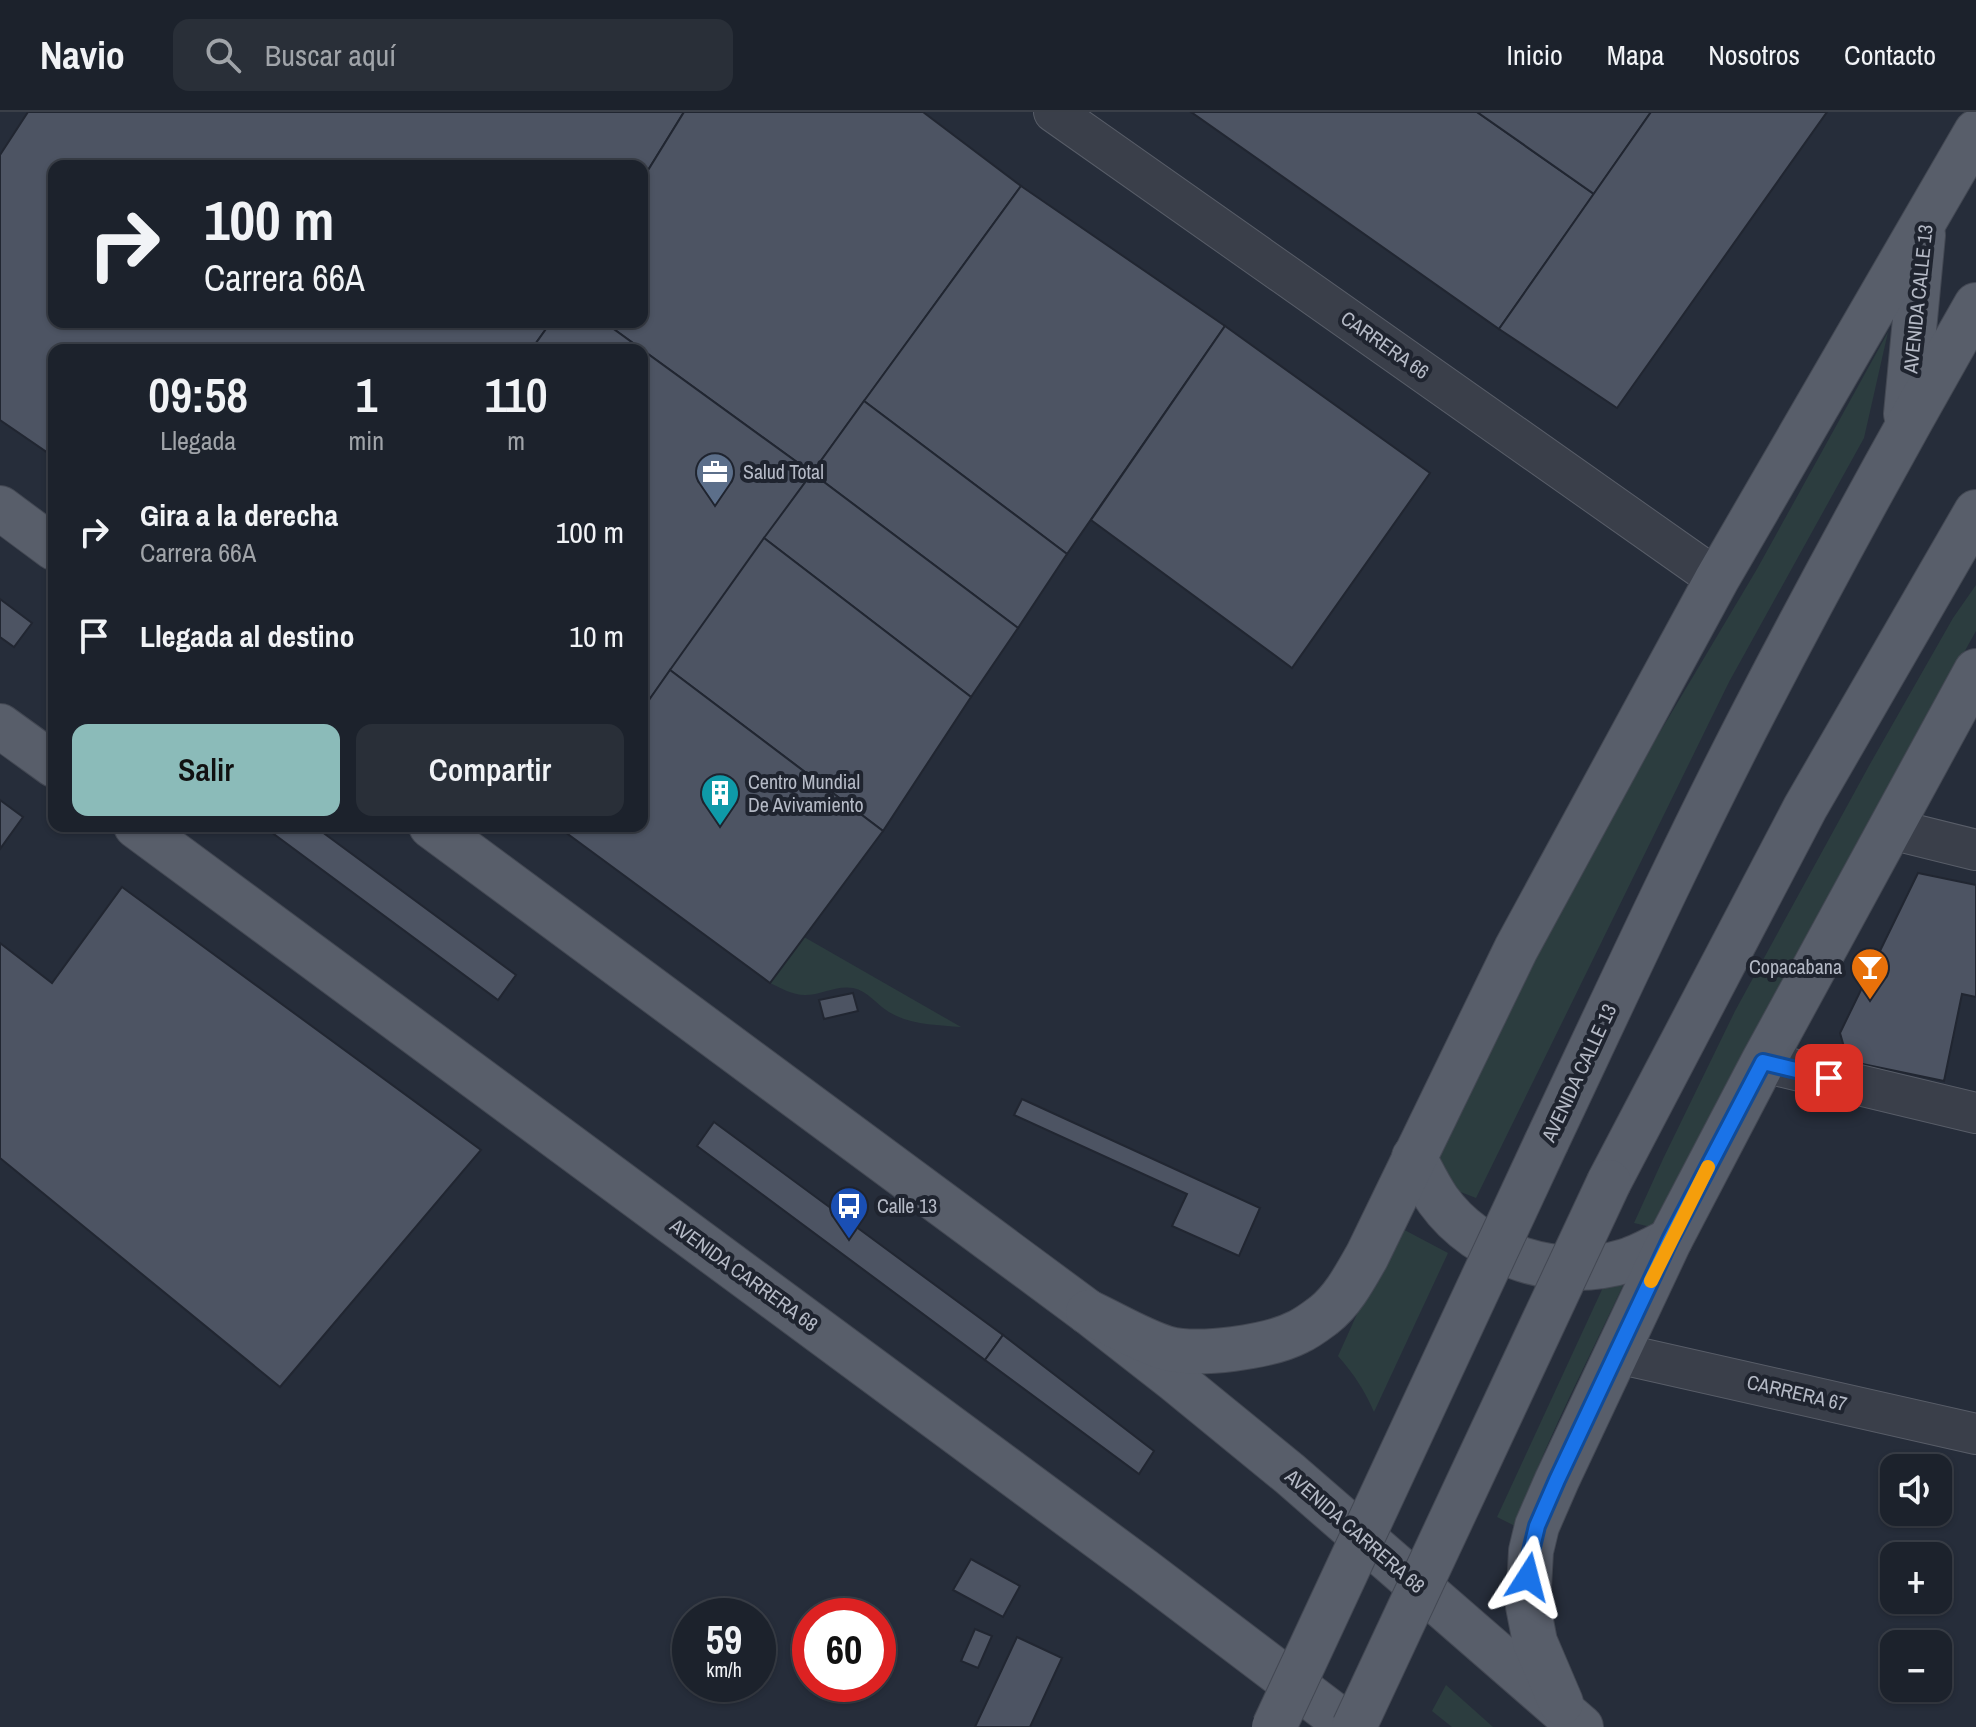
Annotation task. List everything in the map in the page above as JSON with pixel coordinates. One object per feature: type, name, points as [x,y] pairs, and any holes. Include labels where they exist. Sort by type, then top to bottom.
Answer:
[{"type":"main road","name":"AVENIDA CALLE 13","points":[[1905,430],[1924,221],[1976,132]]},
{"type":"main road","points":[[1088,1312],[1166,1348],[1198,1352],[1260,1344],[1297,1333],[1326,1314],[1350,1285],[1516,949],[1717,579],[1924,221]]},
{"type":"main road","name":"AVENIDA CALLE 13","points":[[1274,1727],[1650,923],[1755,711],[1905,430],[1976,305]]},
{"type":"main road","points":[[0,508],[48,544]]},
{"type":"main road","points":[[1352,1727],[1609,1182],[1805,808],[1976,512]]},
{"type":"main road","points":[[1944,568],[1976,539]]},
{"type":"main road","points":[[1572,1720],[1535,1642],[1528,1606],[1531,1551],[1537,1526],[1670,1240],[1763,1062],[1976,671]]},
{"type":"main road","points":[[0,726],[48,761]]},
{"type":"main road","name":"AVENIDA CARRERA 68","points":[[144,832],[1352,1727]]},
{"type":"main road","name":"AVENIDA CARRERA 68","points":[[439,832],[1088,1312],[1175,1380],[1290,1474],[1572,1720]]},
{"type":"main road","points":[[1414,1157],[1440,1202],[1457,1220],[1477,1237],[1522,1260],[1560,1267],[1598,1266],[1623,1261],[1670,1240]]},
{"type":"street","name":"CARRERA 66","points":[[1054,112],[1717,579]]},
{"type":"street","points":[[1891,829],[1976,850]]},
{"type":"street","points":[[1763,1062],[1976,1113]]},
{"type":"street","name":"CARRERA 67","points":[[1617,1353],[1976,1434]]},
{"type":"shaded area","points":[[1888,332],[1864,438],[1729,682],[1476,1198],[1458,1191],[1436,1161],[1528,954],[1757,569]]},
{"type":"shaded area","points":[[1976,585],[1976,631],[1651,1227],[1634,1223],[1735,1011],[1870,764],[1953,618]]},
{"type":"shaded area","points":[[804,937],[961,1027],[906,1020],[853,988],[805,995],[791,993],[770,983]]},
{"type":"shaded area","points":[[1397,1226],[1448,1253],[1374,1412],[1359,1383],[1338,1356]]},
{"type":"shaded area","points":[[1626,1279],[1553,1432],[1515,1526],[1497,1517],[1605,1283]]},
{"type":"shaded area","points":[[1446,1685],[1493,1727],[1452,1727],[1432,1711]]},
{"type":"building","points":[[28,112],[684,112],[648,170],[648,160],[48,160],[48,328],[547,328],[535,344],[48,344],[48,453],[0,420],[0,155]]},
{"type":"building","points":[[684,112],[923,112],[1021,186],[812,473],[648,354],[648,344],[634,344],[612,328],[648,328],[648,170]]},
{"type":"building","points":[[1191,112],[1477,112],[1594,194],[1499,329]]},
{"type":"building","points":[[1477,112],[1651,112],[1594,194]]},
{"type":"building","points":[[1651,112],[1827,112],[1617,408],[1499,329]]},
{"type":"building","points":[[1021,186],[1225,326],[1067,554],[864,401]]},
{"type":"building","points":[[1225,326],[1430,473],[1292,668],[1091,520]]},
{"type":"building","name":"Salud Total","points":[[547,328],[612,328],[634,344],[535,344]]},
{"type":"building","name":"Salud Total","points":[[648,354],[812,473],[648,702]]},
{"type":"building","points":[[864,401],[1067,554],[1018,628],[812,473]]},
{"type":"building","points":[[812,473],[1018,628],[971,697],[764,538]]},
{"type":"building","points":[[764,538],[971,697],[883,831],[670,670]]},
{"type":"building","points":[[0,599],[32,623],[14,647],[0,637]]},
{"type":"building","name":"Centro Mundial De Avivamiento","points":[[670,670],[883,831],[770,983],[565,832],[648,832],[648,701]]},
{"type":"building","points":[[0,800],[23,817],[0,849]]},
{"type":"building","points":[[271,832],[322,832],[516,975],[498,1000]]},
{"type":"building","points":[[1918,873],[1976,885],[1976,997],[1962,994],[1944,1081],[1848,1061],[1840,1033]]},
{"type":"building","points":[[122,887],[481,1150],[280,1387],[0,1158],[0,943],[52,983]]},
{"type":"building","points":[[853,993],[858,1011],[824,1019],[819,1000]]},
{"type":"building","points":[[1022,1099],[1260,1208],[1239,1256],[1172,1226],[1187,1194],[1014,1115]]},
{"type":"building","name":"Calle 13","points":[[714,1122],[1003,1335],[985,1360],[697,1146]]},
{"type":"building","points":[[1003,1335],[1154,1451],[1139,1474],[985,1360]]},
{"type":"building","points":[[971,1559],[1020,1586],[1003,1617],[953,1590]]},
{"type":"building","points":[[975,1629],[992,1636],[978,1668],[961,1661]]},
{"type":"building","points":[[1017,1637],[1062,1658],[1030,1727],[975,1727]]},
{"type":"slow traffic","points":[[1651,1281],[1708,1167]]},
{"type":"place","name":"Salud Total","points":[[715,506]]},
{"type":"place","name":"Centro Mundial De Avivamiento","points":[[720,827]]},
{"type":"place","name":"Copacabana","points":[[1870,1001]]},
{"type":"place","name":"Calle 13","points":[[849,1240]]},
{"type":"route","points":[[1528,1577],[1537,1526],[1557,1480],[1670,1240],[1763,1062],[1829,1078]]}]
